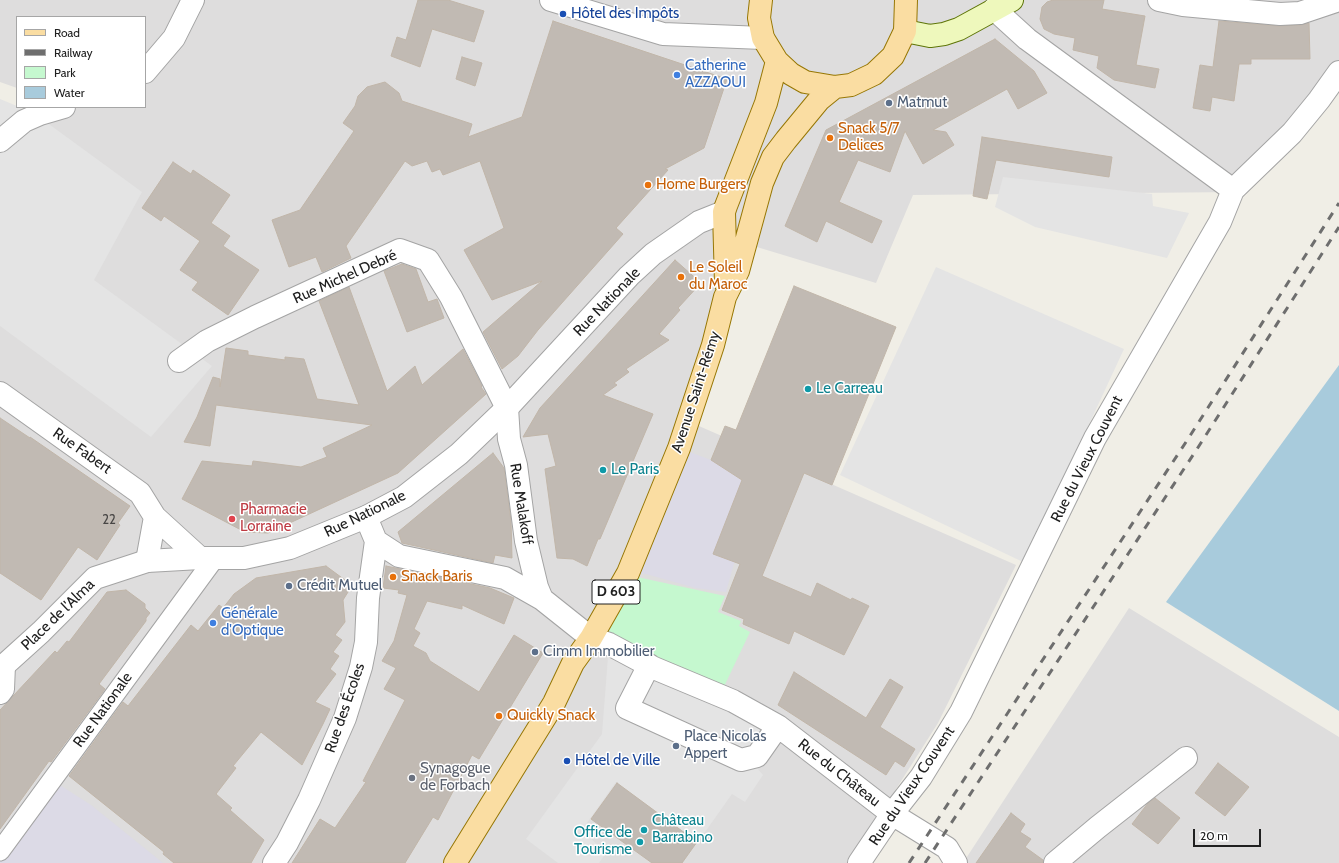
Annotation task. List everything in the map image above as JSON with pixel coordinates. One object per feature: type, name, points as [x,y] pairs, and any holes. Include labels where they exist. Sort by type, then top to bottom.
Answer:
[{"type":"main road","points":[[761,0],[759,18],[763,38],[777,61],[791,74],[805,82],[835,87],[851,85],[874,74],[893,56],[905,30],[906,0]]},
{"type":"main road","points":[[905,30],[930,36],[944,34],[959,29],[1003,4]]},
{"type":"main road","name":"Avenue Saint-Rémy","points":[[455,863],[554,703],[573,663],[591,638],[628,573],[679,448],[713,345],[725,297],[726,270],[724,212],[766,103],[777,61]]},
{"type":"main road","name":"Avenue Saint-Rémy","points":[[725,297],[738,271],[762,183],[773,158],[800,121],[819,100],[835,87]]},
{"type":"street","points":[[146,71],[174,38],[193,0]]},
{"type":"street","points":[[551,0],[663,34],[763,38]]},
{"type":"street","points":[[1159,0],[1183,5],[1280,14],[1300,12],[1339,0]]},
{"type":"street","points":[[1003,4],[1027,39],[1233,190]]},
{"type":"street","name":"Rue du Vieux Couvent","points":[[859,863],[892,814],[921,777],[961,712],[1095,438],[1220,222],[1233,190],[1292,133],[1319,100],[1339,72]]},
{"type":"street","points":[[0,141],[24,121],[40,114],[61,108]]},
{"type":"street","name":"Rue Nationale","points":[[0,850],[207,558],[244,558],[290,548],[366,517],[404,498],[459,454],[507,408],[629,276],[653,254],[699,222],[724,212]]},
{"type":"street","name":"Rue Michel Debré","points":[[179,361],[207,341],[255,317],[400,250],[428,260],[451,297],[507,408]]},
{"type":"street","name":"Rue Fabert","points":[[0,393],[140,493],[155,517],[176,536],[207,558]]},
{"type":"street","name":"Rue Malakoff","points":[[507,408],[509,439],[516,465],[526,540],[542,599]]},
{"type":"street","points":[[147,561],[155,517]]},
{"type":"street","points":[[366,517],[376,541]]},
{"type":"street","name":"Rue du Château","points":[[376,541],[399,556],[505,578],[542,599],[591,638],[608,644],[649,665],[733,701],[778,726],[892,814],[948,848],[956,863]]},
{"type":"street","name":"Rue des Écoles","points":[[274,863],[309,800],[347,711],[361,667],[366,642],[368,598],[376,541]]},
{"type":"street","name":"Place de l'Alma","points":[[2,667],[41,632],[95,578],[147,561],[207,558]]},
{"type":"street","points":[[649,665],[627,708],[740,760],[757,756],[778,726]]},
{"type":"street","points":[[0,693],[3,689],[2,667]]},
{"type":"street","points":[[1055,863],[1186,758]]},
{"type":"shaded area","points":[[0,0],[1339,0],[1339,65],[1239,192],[913,195],[876,283],[737,241],[683,419],[1016,565],[938,723],[849,863],[0,863],[0,166],[32,108],[146,108],[146,16],[16,16],[16,88],[0,82]]},
{"type":"shaded area","points":[[0,99],[16,106],[16,108],[31,111],[142,192],[94,280],[212,366],[151,437],[0,326]]},
{"type":"shaded area","points":[[1003,177],[1152,194],[1153,206],[1189,213],[1167,258],[1035,227],[995,207]]},
{"type":"shaded area","points":[[936,267],[1124,349],[1023,562],[840,475]]},
{"type":"shaded area","points":[[679,448],[711,460],[755,489],[726,592],[695,588],[646,574],[628,573]]},
{"type":"shaded area","points":[[1129,608],[1339,737],[1339,863],[963,863]]},
{"type":"shaded area","name":"Place Nicolas Appert","points":[[609,644],[778,726],[748,757],[763,775],[745,802],[732,794],[698,842],[616,782],[582,830],[606,853],[599,863],[558,863],[526,839],[602,734]]},
{"type":"shaded area","points":[[52,780],[91,805],[163,863],[0,863],[0,851]]},
{"type":"green space","points":[[637,577],[725,596],[718,612],[741,621],[739,626],[750,632],[720,695],[604,640]]},
{"type":"water","points":[[1339,365],[1339,711],[1166,602]]},
{"type":"building","points":[[418,0],[448,0],[484,11],[474,42],[432,29],[420,67],[391,56],[397,37],[406,40]]},
{"type":"building","points":[[1053,0],[1104,0],[1102,9],[1145,16],[1136,65],[1159,69],[1155,88],[1114,80],[1097,68],[1099,56],[1073,50],[1075,38],[1054,34],[1044,29],[1040,19],[1042,7],[1047,2]]},
{"type":"building","points":[[553,21],[727,79],[704,148],[665,169],[668,170],[616,228],[623,234],[538,330],[518,356],[502,369],[483,332],[542,281],[492,300],[464,250],[504,228],[480,161],[443,175],[440,169],[432,172],[427,161],[412,166],[405,161],[346,246],[351,258],[322,272],[316,257],[289,267],[272,220],[300,210],[354,131],[343,123],[355,106],[358,96],[367,87],[385,82],[399,93],[402,101],[472,124],[468,137],[522,117]]},
{"type":"building","points":[[1219,21],[1279,26],[1309,23],[1310,59],[1251,59],[1251,64],[1239,64],[1234,101],[1212,97],[1210,111],[1193,108],[1200,65],[1213,67]]},
{"type":"building","points":[[995,39],[1034,71],[1047,93],[1018,109],[1007,89],[933,130],[946,132],[954,145],[923,164],[905,131],[890,172],[858,160],[839,202],[882,221],[872,243],[826,221],[817,242],[785,226],[826,130]]},
{"type":"building","points":[[462,57],[482,63],[475,86],[456,79]]},
{"type":"building","points":[[982,137],[1112,157],[1109,177],[996,160],[987,199],[973,196]]},
{"type":"building","points":[[173,162],[191,174],[193,170],[230,195],[211,223],[230,236],[223,246],[259,270],[228,315],[192,290],[198,282],[180,270],[200,241],[164,216],[161,221],[142,208]]},
{"type":"building","points":[[675,260],[701,283],[678,308],[680,310],[659,334],[669,340],[626,369],[629,372],[614,383],[617,385],[603,395],[653,414],[587,566],[573,559],[557,558],[545,469],[556,466],[548,434],[523,437],[540,408]]},
{"type":"building","points":[[402,264],[416,269],[428,302],[437,299],[444,318],[407,332],[384,271]]},
{"type":"building","points":[[794,286],[896,327],[832,485],[804,473],[762,576],[811,597],[817,583],[851,600],[852,598],[869,606],[844,655],[794,631],[789,644],[743,624],[744,619],[722,610],[740,564],[713,554],[742,480],[711,460],[725,426],[736,430]]},
{"type":"building","points":[[349,287],[387,391],[415,366],[422,385],[463,349],[482,386],[481,387],[486,394],[398,473],[268,533],[245,532],[182,499],[202,461],[252,466],[253,461],[301,467],[327,457],[323,448],[372,425],[216,405],[210,446],[184,442],[197,417],[213,377],[220,379],[220,387],[226,348],[248,351],[248,355],[285,360],[285,357],[304,359],[317,399],[359,405],[319,301]]},
{"type":"building","points":[[0,418],[130,506],[118,523],[120,525],[97,560],[78,547],[41,600],[0,573]]},
{"type":"building","points":[[493,453],[504,468],[511,521],[512,558],[495,555],[493,563],[402,543],[398,532]]},
{"type":"building","points":[[326,566],[349,583],[348,592],[343,600],[345,622],[335,635],[342,640],[333,652],[339,656],[330,669],[336,674],[315,702],[330,709],[323,724],[302,765],[261,732],[233,766],[236,768],[216,794],[232,808],[230,810],[264,840],[251,863],[174,863],[163,854],[164,852],[69,776],[123,702],[128,706],[191,625],[198,631],[219,605],[223,608],[234,594],[256,578]]},
{"type":"building","points":[[386,566],[490,588],[514,598],[504,624],[462,605],[462,609],[427,601],[414,629],[420,633],[413,646],[426,653],[430,661],[479,692],[514,635],[543,653],[479,759],[472,755],[438,820],[433,817],[405,863],[292,863],[320,819],[335,828],[366,782],[363,781],[405,700],[384,689],[396,668],[382,661],[394,641],[407,595],[398,593],[399,590],[383,588]]},
{"type":"building","points":[[126,590],[145,604],[145,608],[150,613],[146,618],[146,621],[99,684],[105,689],[51,762],[49,761],[0,829],[0,710],[55,651],[57,653],[67,641],[69,642],[107,592]]},
{"type":"building","points":[[794,672],[866,718],[890,679],[903,687],[880,727],[915,749],[904,767],[895,761],[886,775],[778,705]]},
{"type":"building","points":[[1218,763],[1249,787],[1225,816],[1195,793]]},
{"type":"building","name":"Château Barrabino","points":[[617,783],[697,842],[682,863],[652,863],[591,819]]},
{"type":"building","points":[[1155,798],[1180,818],[1158,844],[1132,824],[1148,803]]},
{"type":"building","points":[[1011,813],[1025,824],[1020,832],[1031,839],[1025,847],[1043,860],[1043,863],[976,863]]},
{"type":"railway","points":[[909,863],[1186,442],[1339,203]]},
{"type":"railway","points":[[925,863],[1197,449],[1339,227]]},
{"type":"place","name":"Hôtel des Impôts","points":[[563,14]]},
{"type":"place","name":"Catherine AZZAOUI","points":[[677,75]]},
{"type":"place","name":"Matmut","points":[[889,103]]},
{"type":"place","name":"Snack 5/7 Delices","points":[[830,138]]},
{"type":"place","name":"Home Burgers","points":[[648,185]]},
{"type":"place","name":"Le Soleil du Maroc","points":[[681,277]]},
{"type":"place","name":"Le Carreau","points":[[808,389]]},
{"type":"place","name":"Le Paris","points":[[603,470]]},
{"type":"place","name":"Pharmacie Lorraine","points":[[232,519]]},
{"type":"place","name":"Snack Baris","points":[[393,577]]},
{"type":"place","name":"Crédit Mutuel","points":[[289,586]]},
{"type":"place","name":"Générale d'Optique","points":[[213,623]]},
{"type":"place","name":"Cimm Immobilier","points":[[535,652]]},
{"type":"place","name":"Quickly Snack","points":[[499,716]]},
{"type":"place","name":"Place Nicolas Appert","points":[[676,746]]},
{"type":"place","name":"Hôtel de Ville","points":[[567,761]]},
{"type":"place","name":"Synagogue de Forbach","points":[[412,778]]},
{"type":"place","name":"Château Barrabino","points":[[644,830]]},
{"type":"place","name":"Office de Tourisme","points":[[640,842]]}]
